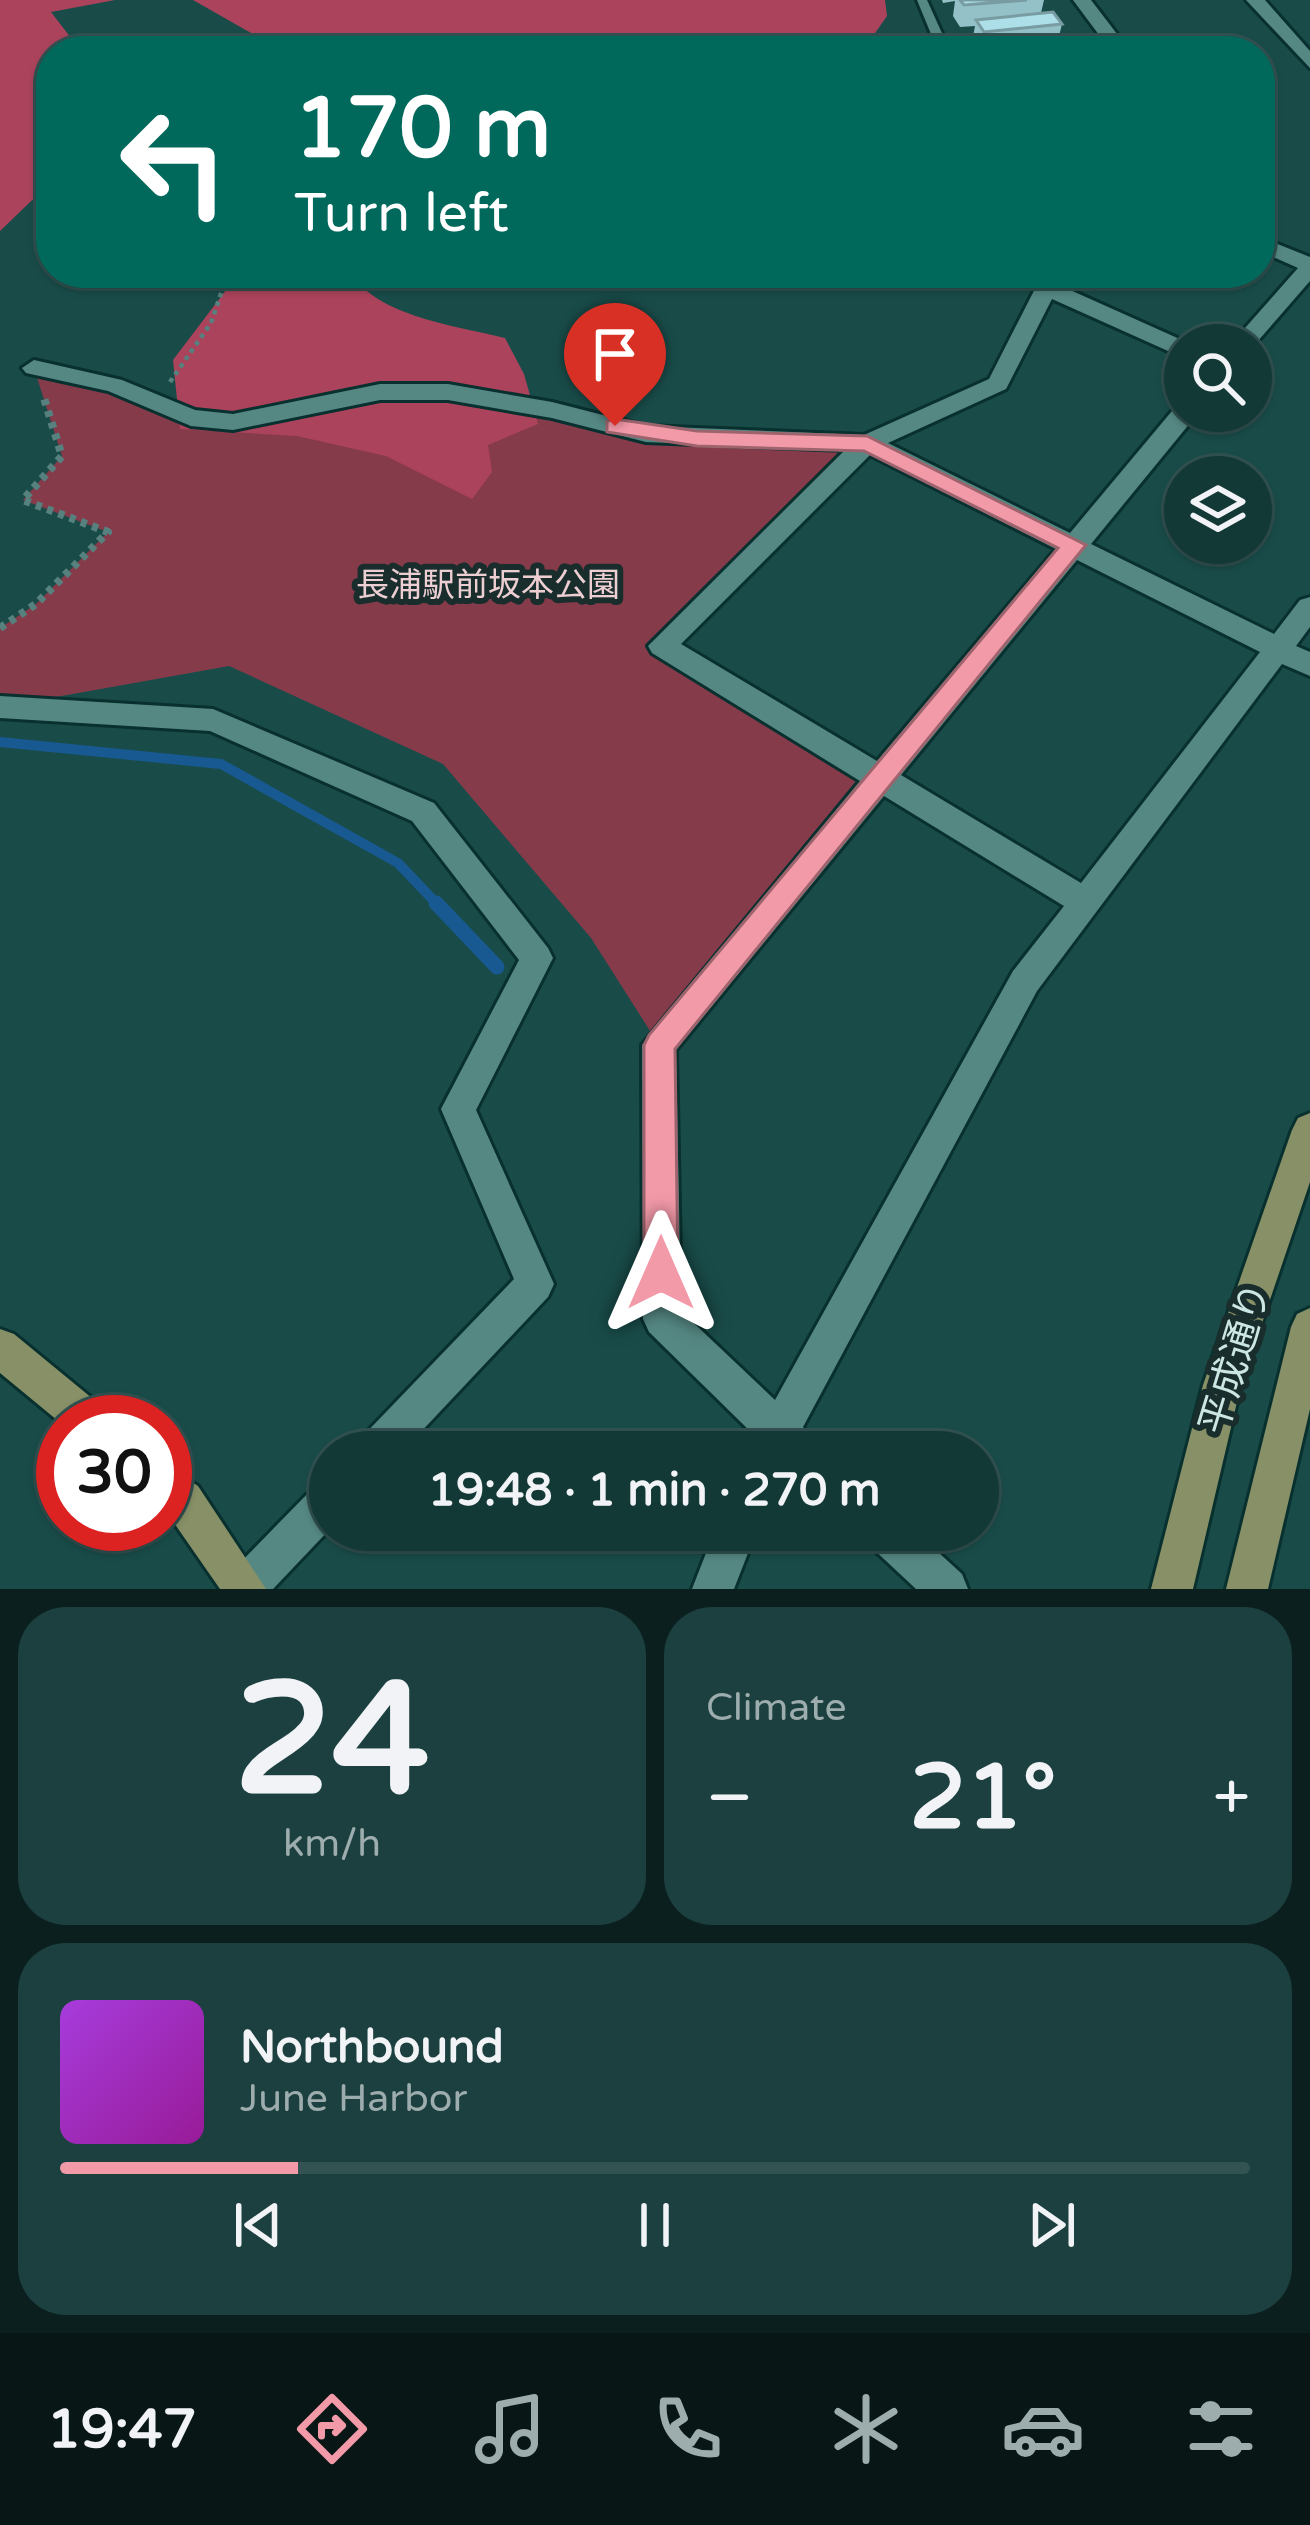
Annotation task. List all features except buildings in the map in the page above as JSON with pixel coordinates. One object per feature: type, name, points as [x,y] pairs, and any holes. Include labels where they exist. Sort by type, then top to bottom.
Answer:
[{"type":"street","points":[[1082,0],[1110,36]]},
{"type":"street","points":[[1255,0],[1309,59]]},
{"type":"street","points":[[1260,324],[1310,266],[1275,250]]},
{"type":"street","points":[[1046,288],[998,385],[867,443],[662,646],[1085,902]]},
{"type":"street","points":[[1065,288],[1164,339]]},
{"type":"street","points":[[34,368],[114,386],[190,418],[232,422],[380,392],[448,392],[552,410],[646,434],[867,443],[1295,657]]},
{"type":"street","points":[[768,1431],[662,1319],[659,1045],[1168,432]]},
{"type":"street","points":[[788,1431],[1025,981],[1085,902],[1295,657],[1310,607]]},
{"type":"street","points":[[0,707],[213,720],[423,812],[537,958],[458,1109],[536,1284],[395,1431]]},
{"type":"street","name":"平成通り","points":[[1172,1589],[1222,1385],[1310,1130]]},
{"type":"street","name":"平成通り","points":[[1247,1589],[1310,1327]]},
{"type":"street","points":[[0,1348],[57,1395]]},
{"type":"street","points":[[192,1512],[244,1589],[309,1521]]},
{"type":"street","points":[[713,1589],[728,1551]]},
{"type":"street","points":[[906,1551],[947,1589]]},
{"type":"lane","points":[[922,0],[938,36]]},
{"type":"path","points":[[154,401],[211,323],[223,288]]},
{"type":"path","points":[[0,628],[36,604],[108,532],[23,500],[62,457],[34,368]]},
{"type":"green space","name":"長浦駅前坂本公園","points":[[34,368],[114,385],[191,418],[448,392],[646,434],[867,443],[663,646],[883,778],[659,1045],[591,938],[443,764],[229,666],[0,707],[0,628],[36,604],[108,532],[23,500],[62,456]]},
{"type":"shaded area","points":[[0,0],[115,0],[51,12],[69,36],[36,36],[36,196],[0,231]]},
{"type":"shaded area","points":[[193,0],[885,0],[887,16],[873,36],[251,33]]},
{"type":"shaded area","points":[[228,288],[363,288],[399,310],[505,338],[524,374],[538,424],[488,445],[492,472],[472,499],[386,456],[297,436],[180,429],[173,360]]},
{"type":"waterway","points":[[0,742],[221,764],[398,863],[439,906]]},
{"type":"waterway","points":[[436,903],[497,967]]},
{"type":"route","points":[[615,426],[697,439],[867,443],[1074,545],[659,1045],[661,1273]]}]
